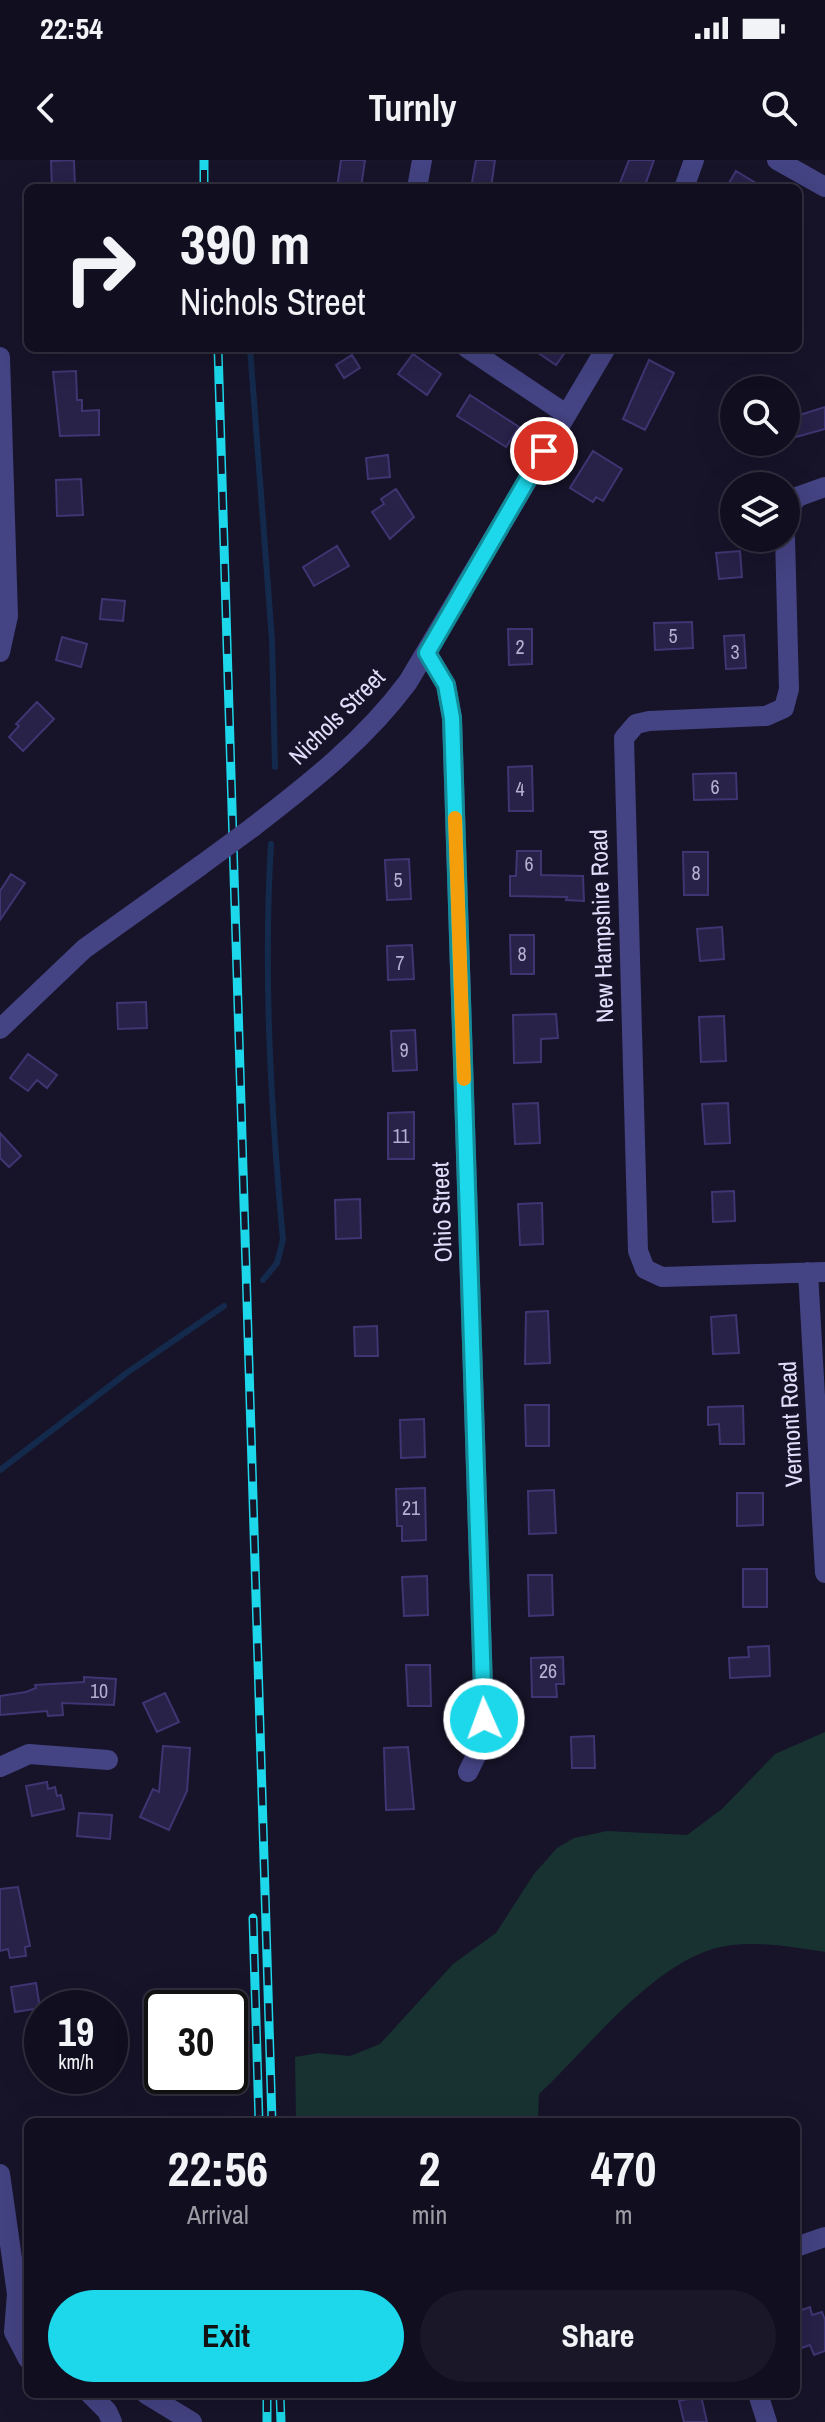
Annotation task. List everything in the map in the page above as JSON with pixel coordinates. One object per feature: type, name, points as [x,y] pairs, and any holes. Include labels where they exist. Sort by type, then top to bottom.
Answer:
[{"type":"street","points":[[418,184],[422,160]]},
{"type":"street","points":[[685,184],[694,160]]},
{"type":"street","points":[[777,160],[825,187]]},
{"type":"street","points":[[473,352],[566,414]]},
{"type":"street","name":"Nichols Street","points":[[0,1029],[84,949],[312,781],[389,708],[427,653],[604,352]]},
{"type":"street","points":[[0,357],[8,616],[0,652]]},
{"type":"street","points":[[800,497],[805,492],[825,487]]},
{"type":"street","name":"New Hampshire Road","points":[[785,552],[789,689],[784,708],[766,716],[649,721],[636,724],[624,738],[638,1235],[641,1261],[654,1275],[817,1272]]},
{"type":"street","name":"Ohio Street","points":[[427,653],[446,685],[453,734],[484,1719],[477,1754],[468,1772]]},
{"type":"street","name":"Vermont Road","points":[[817,1272],[825,1573]]},
{"type":"street","points":[[0,1767],[29,1754],[108,1760]]},
{"type":"street","points":[[0,2174],[17,2294],[14,2332],[24,2351]]},
{"type":"street","points":[[800,2246],[825,2237]]},
{"type":"street","points":[[94,2398],[107,2411],[112,2422]]},
{"type":"street","points":[[153,2398],[192,2422]]},
{"type":"street","points":[[759,2398],[767,2422]]},
{"type":"green space","points":[[825,1732],[825,1952],[767,1945],[732,1945],[705,1952],[678,1965],[627,2005],[539,2094],[538,2118],[296,2118],[295,2057],[318,2053],[350,2056],[380,2044],[453,1964],[496,1933],[534,1874],[557,1848],[574,1838],[607,1831],[687,1835],[722,1809],[775,1754]]},
{"type":"building","points":[[74,160],[75,184],[52,184],[51,161]]},
{"type":"building","points":[[341,160],[365,160],[362,184],[338,184]]},
{"type":"building","points":[[476,160],[495,160],[492,184],[472,184]]},
{"type":"building","points":[[629,160],[654,160],[645,184],[620,184]]},
{"type":"building","points":[[736,171],[757,184],[728,184]]},
{"type":"building","points":[[537,352],[565,352],[556,365]]},
{"type":"building","points":[[413,354],[441,374],[427,395],[398,374]]},
{"type":"building","points":[[352,355],[360,368],[344,378],[336,365]]},
{"type":"building","points":[[649,360],[674,373],[645,430],[623,419]]},
{"type":"building","points":[[76,371],[77,400],[82,400],[82,411],[99,410],[99,435],[60,436],[53,372]]},
{"type":"building","points":[[470,395],[519,427],[506,447],[457,416]]},
{"type":"building","points":[[825,407],[825,429],[800,436],[800,415]]},
{"type":"building","points":[[593,451],[622,469],[603,501],[596,497],[593,502],[570,488]]},
{"type":"building","points":[[388,455],[390,477],[368,479],[366,458]]},
{"type":"building","points":[[81,479],[83,515],[57,516],[56,480]]},
{"type":"building","points":[[396,489],[414,517],[390,539],[372,512],[384,504],[381,499]]},
{"type":"building","points":[[337,546],[349,566],[314,586],[303,567]]},
{"type":"building","points":[[740,552],[742,577],[719,579],[716,553]]},
{"type":"building","points":[[102,599],[125,601],[123,621],[100,619]]},
{"type":"building","points":[[692,622],[693,648],[655,650],[654,623]]},
{"type":"building","points":[[508,629],[532,629],[532,664],[509,665]]},
{"type":"building","points":[[744,635],[746,668],[726,669],[724,636]]},
{"type":"building","points":[[62,637],[87,644],[81,667],[56,660]]},
{"type":"building","points":[[37,702],[54,719],[23,751],[9,737],[19,726],[16,724]]},
{"type":"building","points":[[532,766],[533,811],[509,811],[508,767]]},
{"type":"building","points":[[736,773],[737,799],[694,800],[693,774]]},
{"type":"building","points":[[517,851],[541,851],[541,875],[583,876],[584,901],[566,900],[567,897],[510,896],[510,876],[516,876]]},
{"type":"building","points":[[683,852],[708,852],[708,895],[684,895]]},
{"type":"building","points":[[409,859],[411,899],[387,900],[385,860]]},
{"type":"building","points":[[11,874],[25,883],[0,920],[0,891]]},
{"type":"building","points":[[722,927],[724,959],[700,961],[697,929]]},
{"type":"building","points":[[510,935],[534,935],[534,974],[511,974]]},
{"type":"building","points":[[412,945],[414,979],[388,980],[387,946]]},
{"type":"building","points":[[146,1002],[147,1028],[118,1029],[117,1003]]},
{"type":"building","points":[[556,1014],[558,1038],[541,1039],[541,1062],[514,1063],[513,1015]]},
{"type":"building","points":[[724,1016],[726,1061],[701,1062],[699,1017]]},
{"type":"building","points":[[415,1030],[417,1070],[393,1071],[391,1031]]},
{"type":"building","points":[[28,1054],[57,1075],[47,1088],[37,1080],[28,1091],[10,1078]]},
{"type":"building","points":[[538,1103],[540,1143],[515,1144],[513,1104]]},
{"type":"building","points":[[728,1103],[730,1143],[705,1144],[702,1104]]},
{"type":"building","points":[[414,1112],[414,1159],[388,1159],[388,1113]]},
{"type":"building","points":[[0,1133],[21,1156],[9,1167],[0,1158]]},
{"type":"building","points":[[734,1191],[735,1221],[713,1222],[712,1192]]},
{"type":"building","points":[[360,1199],[361,1238],[336,1239],[335,1200]]},
{"type":"building","points":[[542,1203],[543,1244],[520,1245],[518,1204]]},
{"type":"building","points":[[548,1311],[550,1363],[525,1364],[526,1312]]},
{"type":"building","points":[[736,1315],[739,1353],[713,1354],[711,1317]]},
{"type":"building","points":[[377,1326],[378,1356],[355,1356],[354,1327]]},
{"type":"building","points":[[525,1405],[549,1405],[549,1446],[526,1446]]},
{"type":"building","points":[[743,1406],[744,1444],[720,1444],[719,1424],[708,1425],[708,1407]]},
{"type":"building","points":[[424,1419],[425,1457],[401,1458],[400,1420]]},
{"type":"building","points":[[425,1488],[426,1540],[402,1541],[402,1526],[397,1526],[396,1489]]},
{"type":"building","points":[[554,1490],[556,1533],[529,1534],[528,1491]]},
{"type":"building","points":[[737,1493],[763,1493],[763,1525],[737,1526]]},
{"type":"building","points":[[743,1569],[767,1569],[767,1607],[743,1607]]},
{"type":"building","points":[[528,1575],[552,1575],[553,1615],[529,1616]]},
{"type":"building","points":[[427,1576],[428,1615],[404,1616],[402,1577]]},
{"type":"building","points":[[769,1646],[770,1676],[730,1678],[729,1658],[749,1657],[748,1647]]},
{"type":"building","points":[[563,1657],[564,1684],[556,1684],[557,1697],[532,1697],[531,1658]]},
{"type":"building","points":[[406,1665],[430,1665],[431,1706],[408,1706]]},
{"type":"building","points":[[84,1677],[116,1679],[114,1705],[62,1703],[63,1715],[48,1716],[47,1711],[0,1715],[0,1696],[26,1692],[36,1688],[35,1685],[84,1682]]},
{"type":"building","points":[[165,1693],[179,1722],[157,1732],[143,1703]]},
{"type":"building","points":[[594,1736],[595,1768],[572,1768],[571,1737]]},
{"type":"building","points":[[163,1746],[190,1748],[187,1791],[169,1830],[140,1817],[153,1789],[159,1792]]},
{"type":"building","points":[[408,1747],[414,1809],[386,1810],[384,1748]]},
{"type":"building","points":[[47,1782],[48,1789],[55,1787],[57,1796],[61,1795],[64,1809],[32,1816],[26,1786]]},
{"type":"building","points":[[79,1813],[112,1815],[110,1839],[77,1836]]},
{"type":"building","points":[[18,1887],[30,1946],[25,1947],[26,1956],[10,1958],[8,1949],[0,1951],[0,1889]]},
{"type":"building","points":[[36,1983],[37,1990],[24,1990],[24,2011],[15,2012],[11,1987]]},
{"type":"building","points":[[810,2307],[812,2315],[822,2312],[825,2351],[814,2355],[810,2345],[800,2349],[800,2311]]},
{"type":"building","points":[[701,2398],[707,2422],[684,2422],[679,2401]]},
{"type":"waterway","points":[[250,352],[272,640],[275,767]]},
{"type":"waterway","points":[[263,1280],[277,1263],[283,1240],[270,1042],[268,943],[271,844]]},
{"type":"waterway","points":[[0,1470],[128,1372],[224,1306]]},
{"type":"railway","points":[[204,160],[204,184]]},
{"type":"railway","points":[[218,352],[272,2118]]},
{"type":"railway","points":[[253,1918],[259,2118]]},
{"type":"railway","points":[[267,2398],[267,2422]]},
{"type":"railway","points":[[280,2398],[281,2422]]},
{"type":"slow traffic","points":[[455,818],[464,1079]]},
{"type":"route","points":[[484,1719],[452,718],[446,685],[439,668],[427,653],[544,451]]}]
